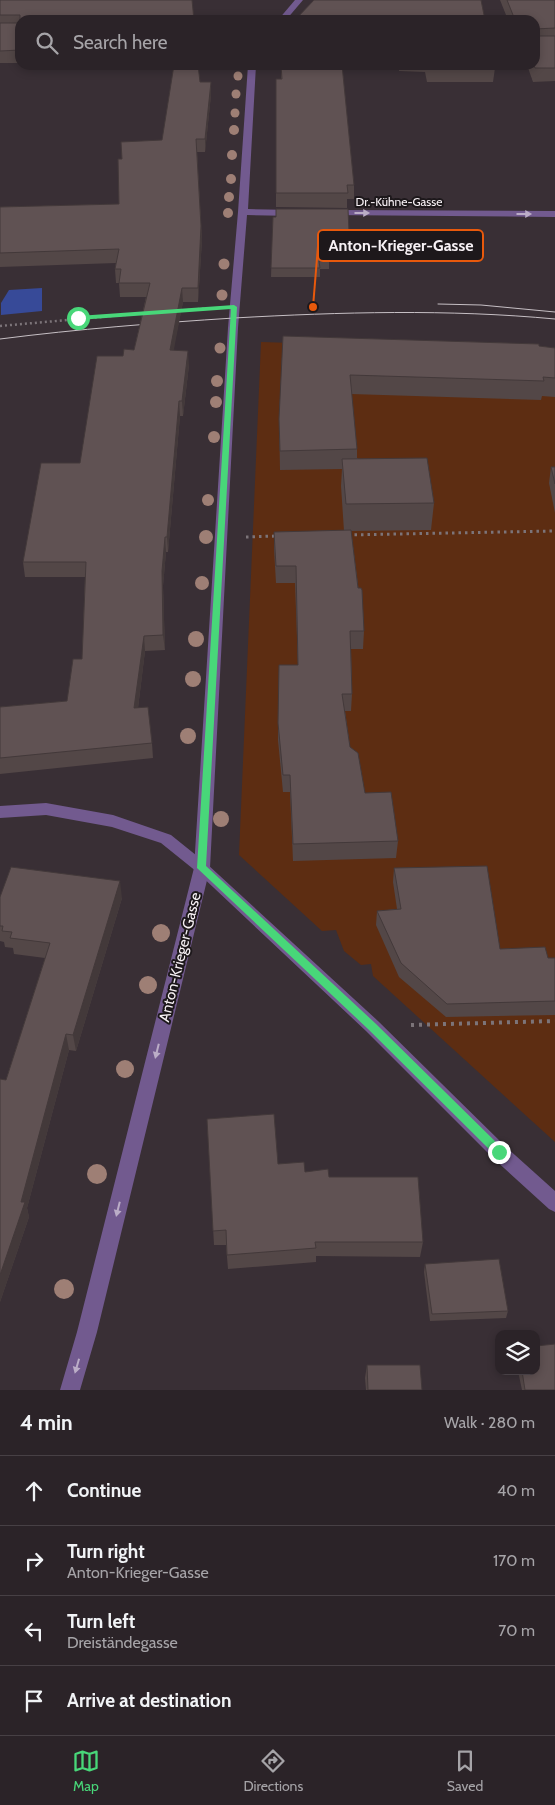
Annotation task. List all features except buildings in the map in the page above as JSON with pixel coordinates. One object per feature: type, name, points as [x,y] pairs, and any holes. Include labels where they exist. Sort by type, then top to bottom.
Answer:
[{"type":"street","points":[[286,15],[299,0]]},
{"type":"street","name":"Anton-Krieger-Gasse","points":[[70,1390],[87,1332],[202,868],[234,307],[243,212],[252,70]]},
{"type":"street","points":[[243,212],[302,213]]},
{"type":"street","name":"Dr.-Kühne-Gasse","points":[[321,213],[555,214]]},
{"type":"street","points":[[0,812],[46,810],[113,821],[166,839],[202,868],[372,1026],[499,1152],[555,1203]]},
{"type":"path","points":[[175,311],[234,307]]},
{"type":"path","points":[[0,326],[155,312]]},
{"type":"path","points":[[348,535],[555,531]]},
{"type":"path","points":[[220,537],[279,536]]},
{"type":"path","points":[[372,1026],[555,1021]]},
{"type":"shaded area","points":[[261,342],[516,350],[555,355],[555,1142],[373,976],[371,964],[361,965],[344,951],[336,930],[322,931],[239,855]]},
{"type":"water","points":[[42,288],[42,311],[1,315],[1,303],[9,290]]},
{"type":"tram line","points":[[438,304],[481,305],[555,312]]},
{"type":"tram line","points":[[0,339],[146,324],[314,314],[394,312],[475,314],[555,319]]},
{"type":"place","name":"Anton-Krieger-Gasse","points":[[313,307]]},
{"type":"route","points":[[78,318],[234,307],[202,868],[372,1026],[499,1152]]}]
